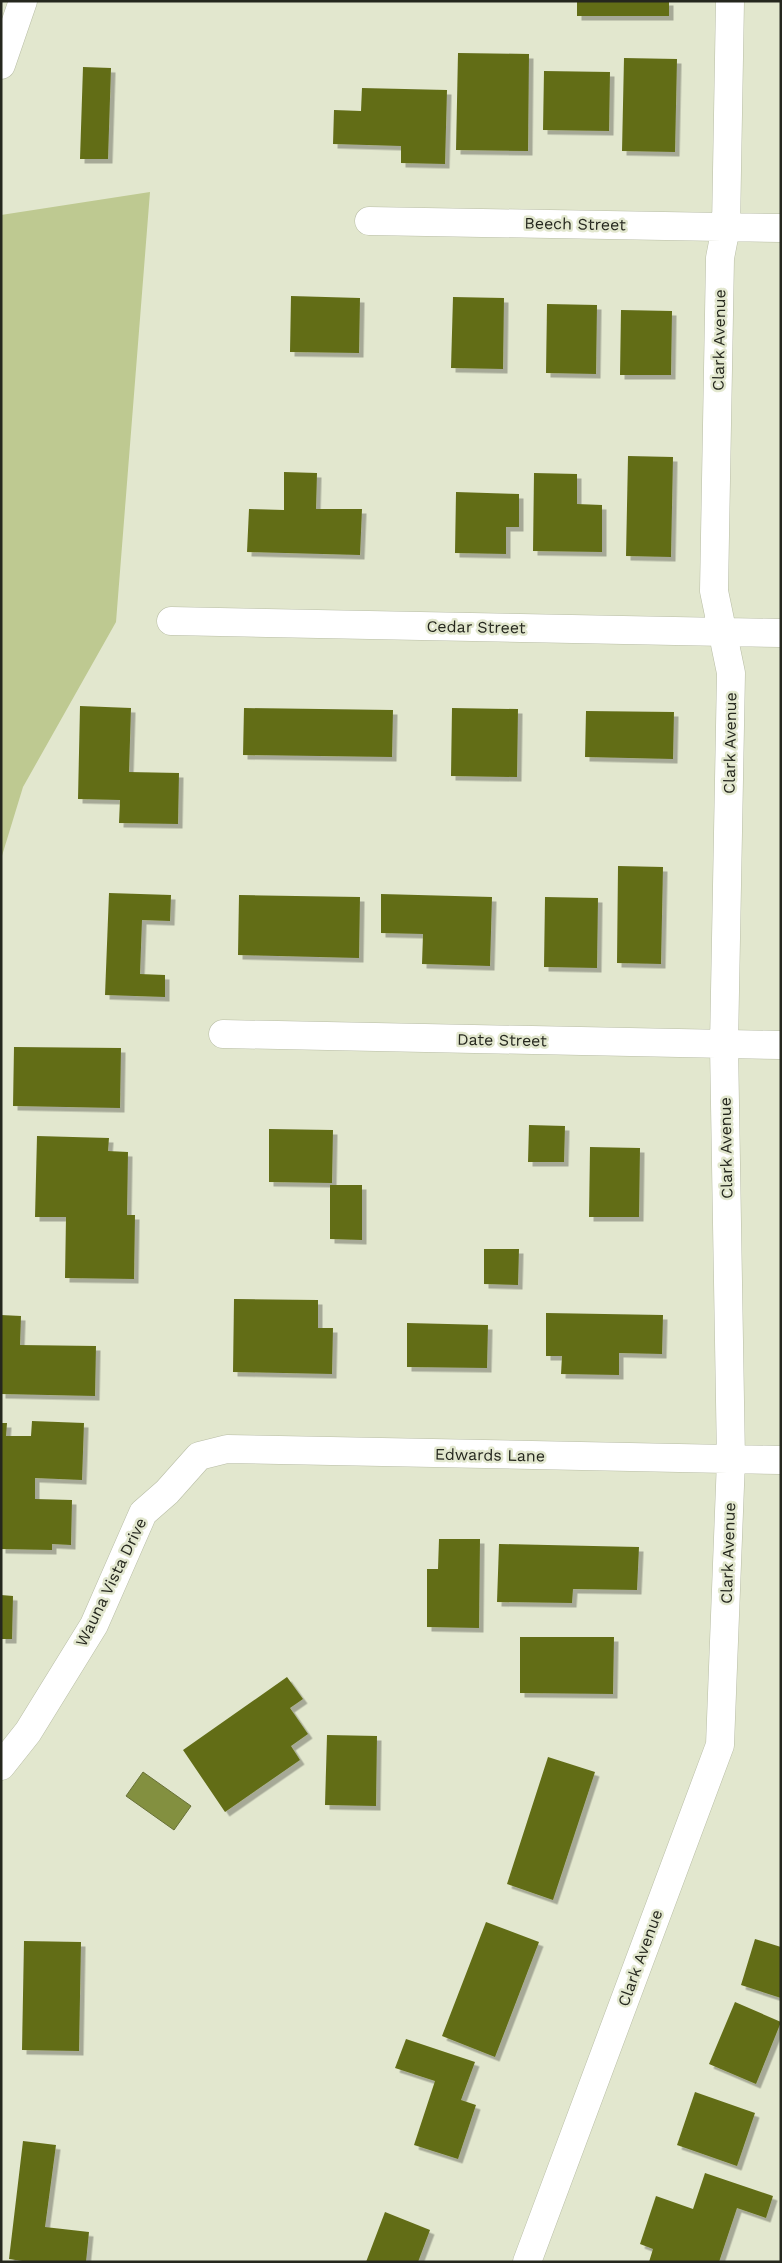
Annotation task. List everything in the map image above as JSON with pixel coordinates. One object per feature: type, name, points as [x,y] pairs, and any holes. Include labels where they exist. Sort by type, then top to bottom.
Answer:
[{"type":"street","points":[[1,65],[23,1]]},
{"type":"street","name":"Clark Avenue","points":[[526,2262],[720,1745],[732,1460],[724,1044],[731,673],[714,591],[720,258],[726,227],[730,1]]},
{"type":"street","name":"Beech Street","points":[[369,221],[781,228]]},
{"type":"street","name":"Cedar Street","points":[[171,621],[781,634]]},
{"type":"street","name":"Date Street","points":[[224,1034],[781,1045]]},
{"type":"street","name":"Edwards Lane","points":[[200,1456],[227,1449],[781,1460]]},
{"type":"street","name":"Wauna Vista Drive","points":[[1,1766],[28,1732],[94,1625],[143,1513],[167,1492],[200,1456]]},
{"type":"shaded area","points":[[150,192],[116,622],[23,787],[1,859],[1,215]]},
{"type":"shaded area","points":[[143,1772],[191,1806],[174,1830],[126,1796]]},
{"type":"building","points":[[577,1],[669,1],[669,16],[577,16]]},
{"type":"building","points":[[458,53],[529,54],[528,151],[456,150]]},
{"type":"building","points":[[624,58],[677,59],[675,152],[622,151]]},
{"type":"building","points":[[83,67],[111,68],[108,159],[80,159]]},
{"type":"building","points":[[544,71],[610,72],[609,131],[543,130]]},
{"type":"building","points":[[362,88],[447,90],[445,164],[401,163],[401,146],[333,144],[334,110],[361,111]]},
{"type":"building","points":[[291,296],[360,298],[359,353],[290,352]]},
{"type":"building","points":[[453,297],[504,298],[503,369],[451,368]]},
{"type":"building","points":[[547,304],[597,305],[596,374],[546,373]]},
{"type":"building","points":[[621,310],[672,311],[671,375],[620,375]]},
{"type":"building","points":[[628,456],[673,457],[671,557],[626,556]]},
{"type":"building","points":[[284,472],[317,473],[316,509],[362,509],[360,555],[247,552],[249,509],[284,510]]},
{"type":"building","points":[[534,473],[577,474],[577,504],[602,505],[602,552],[533,551]]},
{"type":"building","points":[[456,492],[519,494],[519,527],[506,527],[506,554],[455,553]]},
{"type":"building","points":[[80,706],[131,708],[129,772],[179,773],[178,824],[119,823],[120,800],[78,799]]},
{"type":"building","points":[[244,708],[393,710],[392,757],[243,755]]},
{"type":"building","points":[[452,708],[518,709],[517,777],[451,776]]},
{"type":"building","points":[[586,711],[674,712],[673,759],[585,757]]},
{"type":"building","points":[[618,866],[663,867],[661,964],[617,963]]},
{"type":"building","points":[[109,893],[171,895],[170,921],[142,920],[140,974],[165,975],[165,997],[105,995]]},
{"type":"building","points":[[381,894],[492,897],[490,966],[422,964],[423,934],[381,933]]},
{"type":"building","points":[[239,895],[360,897],[359,958],[238,955]]},
{"type":"building","points":[[545,897],[598,898],[597,968],[544,967]]},
{"type":"building","points":[[14,1047],[121,1048],[120,1108],[13,1106]]},
{"type":"building","points":[[529,1125],[565,1126],[564,1162],[528,1162]]},
{"type":"building","points":[[269,1129],[333,1130],[332,1183],[269,1182]]},
{"type":"building","points":[[37,1136],[109,1138],[108,1151],[128,1152],[127,1215],[135,1215],[134,1279],[65,1278],[66,1217],[35,1217]]},
{"type":"building","points":[[590,1147],[640,1148],[639,1217],[589,1217]]},
{"type":"building","points":[[330,1185],[362,1185],[362,1240],[330,1239]]},
{"type":"building","points":[[484,1249],[519,1249],[518,1285],[484,1284]]},
{"type":"building","points":[[234,1299],[318,1300],[318,1328],[333,1328],[332,1374],[233,1372]]},
{"type":"building","points":[[546,1313],[663,1315],[662,1354],[619,1353],[619,1375],[561,1374],[562,1356],[546,1356]]},
{"type":"building","points":[[1,1315],[21,1316],[20,1345],[96,1346],[95,1396],[1,1394]]},
{"type":"building","points":[[407,1323],[488,1325],[487,1368],[407,1367]]},
{"type":"building","points":[[32,1421],[84,1423],[82,1480],[35,1478],[35,1499],[72,1500],[71,1545],[52,1544],[52,1550],[1,1549],[1,1423],[7,1423],[6,1436],[31,1436]]},
{"type":"building","points":[[439,1539],[480,1539],[479,1628],[427,1627],[427,1569],[438,1569]]},
{"type":"building","points":[[499,1544],[639,1547],[637,1590],[573,1589],[572,1603],[497,1602]]},
{"type":"building","points":[[1,1595],[13,1596],[12,1639],[1,1639]]},
{"type":"building","points":[[520,1637],[614,1637],[613,1694],[520,1693]]},
{"type":"building","points":[[287,1677],[303,1699],[290,1708],[308,1734],[291,1746],[300,1760],[225,1812],[183,1750]]},
{"type":"building","points":[[327,1735],[377,1736],[376,1806],[325,1805]]},
{"type":"building","points":[[548,1757],[595,1772],[553,1900],[507,1884]]},
{"type":"building","points":[[486,1922],[539,1942],[495,2057],[442,2036]]},
{"type":"building","points":[[755,1939],[781,1947],[781,1998],[741,1985]]},
{"type":"building","points":[[24,1941],[81,1942],[79,2051],[22,2050]]},
{"type":"building","points":[[735,2002],[781,2022],[756,2084],[709,2064]]},
{"type":"building","points":[[406,2039],[475,2062],[461,2100],[476,2105],[458,2159],[414,2145],[435,2081],[395,2068]]},
{"type":"building","points":[[695,2092],[755,2113],[737,2166],[677,2145]]},
{"type":"building","points":[[23,2141],[56,2145],[45,2227],[89,2232],[86,2262],[29,2262],[9,2259]]},
{"type":"building","points":[[705,2173],[773,2196],[766,2218],[737,2208],[719,2262],[649,2262],[653,2249],[640,2244],[656,2196],[693,2209]]},
{"type":"building","points":[[385,2212],[430,2230],[418,2262],[366,2262]]}]
